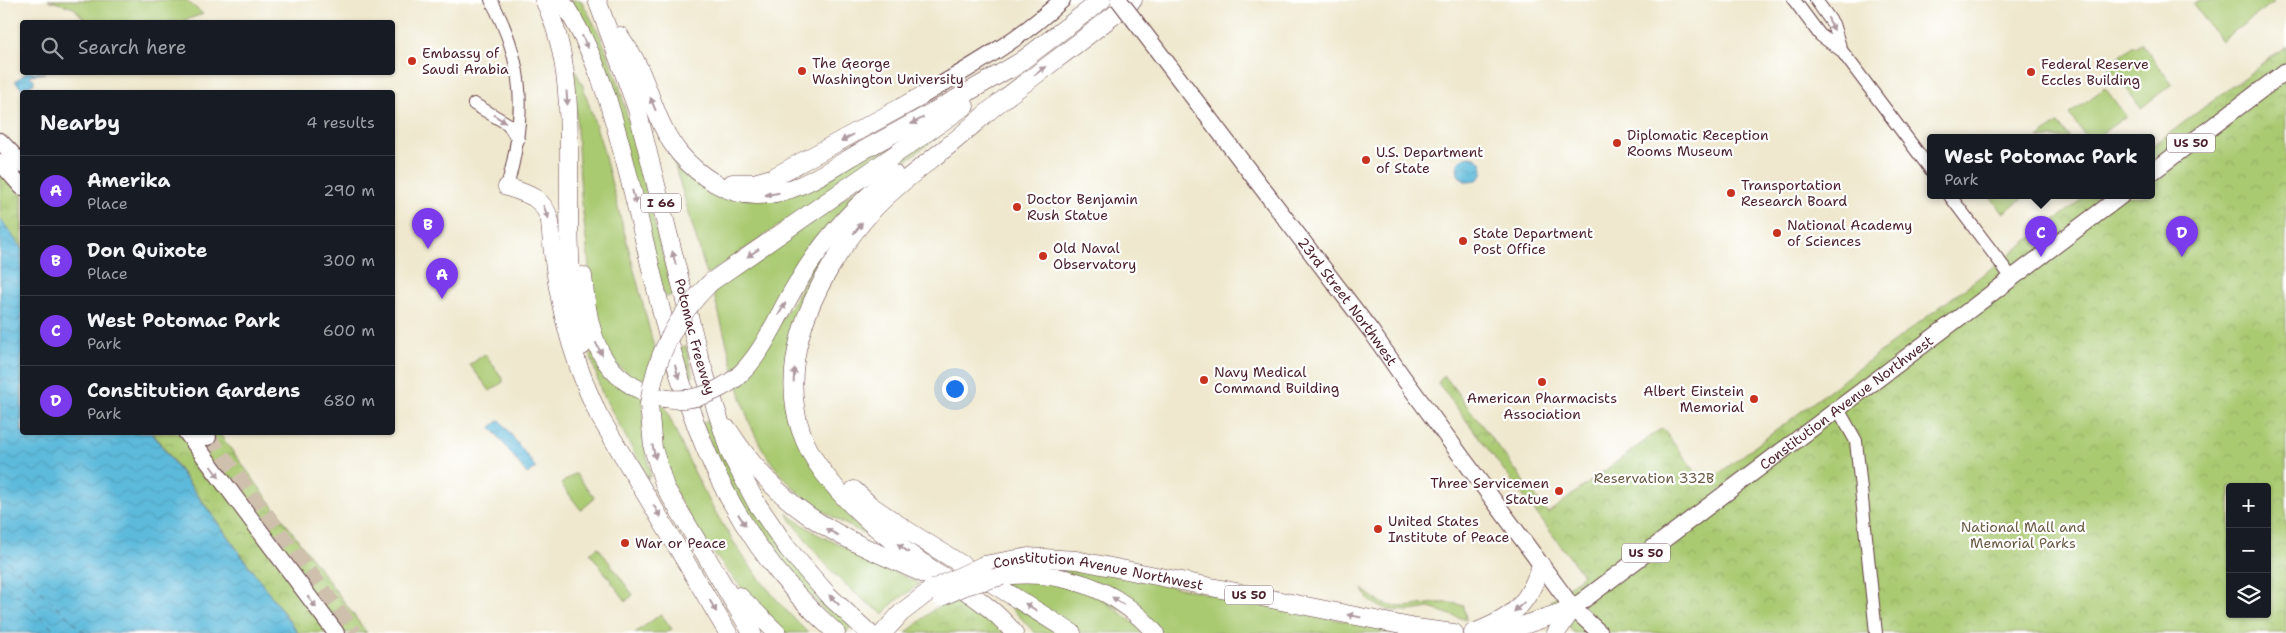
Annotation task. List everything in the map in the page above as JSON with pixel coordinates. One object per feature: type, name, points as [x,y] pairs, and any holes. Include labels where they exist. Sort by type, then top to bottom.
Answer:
[{"type":"highway","points":[[544,0],[553,22],[564,65],[585,298],[592,335],[601,355],[621,380],[656,401],[682,400],[704,396],[736,378],[756,356],[815,255],[850,214],[876,190],[940,139],[1002,100]]},
{"type":"highway","name":"Potomac Freeway","points":[[562,0],[580,30],[607,97],[676,368],[708,458],[726,495],[762,550],[803,601],[836,633]]},
{"type":"highway","points":[[752,633],[665,487],[653,448],[656,401],[654,376],[666,340],[689,305],[711,282],[981,95],[1020,62],[1102,0]]},
{"type":"highway","points":[[973,595],[908,552],[868,520],[825,475],[810,454],[802,434],[796,409],[794,369],[799,338],[815,296],[838,256],[861,225],[888,195],[1002,100],[1130,0]]},
{"type":"highway","points":[[598,1],[636,61],[672,142],[686,160],[705,175],[731,191],[748,195],[772,194],[793,188],[947,106],[1020,62]]},
{"type":"highway","name":"Potomac Freeway","points":[[598,1],[637,109],[691,325],[730,453],[766,518],[816,582],[870,633]]},
{"type":"highway","points":[[705,175],[735,183],[763,181],[793,168],[920,97]]},
{"type":"highway","points":[[570,146],[571,276],[576,317],[594,384],[623,454]]},
{"type":"highway","points":[[507,187],[536,197],[546,208],[550,221],[556,286],[569,340],[591,400],[728,633]]},
{"type":"highway","name":"I 66","points":[[715,406],[737,443],[759,471],[785,499],[810,519],[857,545],[973,595],[992,610],[1014,633]]},
{"type":"highway","points":[[796,409],[831,464],[870,505],[922,540],[1072,633]]},
{"type":"highway","name":"Constitution Avenue Northwest","points":[[887,627],[961,574],[984,565],[1028,557],[1076,560],[1416,628],[1454,633]]},
{"type":"highway","points":[[1473,633],[1498,622],[1523,603],[1534,587],[1541,565]]},
{"type":"highway","points":[[715,568],[747,604],[777,633]]},
{"type":"highway","points":[[936,593],[1002,576],[1043,574],[1083,583],[1124,604],[1155,633]]},
{"type":"highway","name":"Constitution Avenue Northwest","points":[[1483,633],[1513,628],[1573,608]]},
{"type":"highway","name":"Constitution Avenue Northwest","points":[[1556,633],[1573,608]]},
{"type":"main road","points":[[920,97],[1007,44],[1045,16],[1062,0]]},
{"type":"main road","name":"23rd Street Northwest","points":[[1130,0],[1135,21],[1371,331],[1573,608],[1600,633]]},
{"type":"main road","name":"US 50","points":[[2155,170],[2286,71]]},
{"type":"main road","points":[[0,141],[20,162]]},
{"type":"main road","points":[[0,162],[20,185]]},
{"type":"main road","name":"Constitution Avenue Northwest","points":[[1573,608],[2117,199]]},
{"type":"main road","points":[[188,435],[336,633]]},
{"type":"main road","name":"23rd Street Northwest","points":[[1573,608],[1584,633]]},
{"type":"street","points":[[491,0],[507,34],[516,70],[521,114],[518,140],[507,187]]},
{"type":"street","points":[[1794,0],[1820,35],[1841,50],[1927,165]]},
{"type":"street","points":[[1816,0],[1833,24],[1841,50]]},
{"type":"street","points":[[474,104],[508,124],[518,140]]},
{"type":"street","points":[[1952,199],[2012,278]]},
{"type":"street","points":[[1838,409],[1856,441],[1876,633]]},
{"type":"green space","points":[[48,0],[186,0],[203,14],[186,20],[85,20],[74,8]]},
{"type":"green space","points":[[569,0],[581,0],[601,37],[618,81],[673,295],[665,297]]},
{"type":"green space","points":[[2199,0],[2272,0],[2274,2],[2221,41],[2193,4]]},
{"type":"green space","points":[[2141,43],[2172,84],[2141,108],[2109,66],[2133,45],[2135,47]]},
{"type":"green space","points":[[2286,46],[2286,633],[1574,633],[1550,601],[1583,575],[1438,383],[1444,375],[1548,513],[1662,428],[1705,484],[2083,199],[2155,199],[2155,144]]},
{"type":"green space","points":[[573,66],[583,86],[601,142],[655,351],[645,386],[612,359],[595,320],[581,195]]},
{"type":"green space","points":[[2105,88],[2126,116],[2101,134],[2084,134],[2069,114]]},
{"type":"green space","points":[[2058,123],[2067,134],[2043,134]]},
{"type":"green space","points":[[943,128],[945,131],[882,179],[734,371],[713,291]]},
{"type":"green space","points":[[917,131],[707,275],[672,156],[748,199]]},
{"type":"green space","points":[[0,133],[20,153],[20,246],[0,218]]},
{"type":"green space","points":[[1992,199],[2021,199],[2003,213]]},
{"type":"green space","points":[[844,230],[807,299],[792,426],[871,530],[868,535],[843,523],[821,509],[783,477],[768,458],[756,436],[738,385],[808,279]]},
{"type":"green space","points":[[582,324],[643,398],[644,442],[651,476],[648,478],[601,391]]},
{"type":"green space","points":[[686,346],[693,376],[686,377],[679,348]]},
{"type":"green space","points":[[483,355],[486,355],[503,379],[503,382],[490,391],[470,365]]},
{"type":"green space","points":[[659,404],[665,406],[693,469],[724,527],[762,582],[808,633],[786,633],[750,598],[732,577],[698,530],[683,506],[664,461],[660,440]]},
{"type":"green space","points":[[708,421],[726,461],[851,626],[846,633],[797,582],[754,526],[741,506],[719,463],[702,423]]},
{"type":"green space","points":[[154,435],[220,435],[367,633],[298,633]]},
{"type":"green space","points":[[576,474],[594,497],[581,510],[561,484]]},
{"type":"green space","points":[[786,513],[817,534],[920,584],[892,604],[884,614],[841,581]]},
{"type":"green space","points":[[598,547],[633,595],[626,601],[590,553]]},
{"type":"green space","points":[[1044,565],[1071,566],[1403,633],[1163,633],[1044,568]]},
{"type":"green space","points":[[1037,579],[1087,588],[1147,633],[1081,633],[1001,582]]},
{"type":"green space","points":[[1363,589],[1376,600],[1388,605],[1400,607],[1450,603],[1464,606],[1466,620],[1430,608],[1411,611],[1388,610],[1369,601]]},
{"type":"green space","points":[[956,597],[983,614],[1006,633],[906,633],[934,609]]},
{"type":"green space","points":[[1004,600],[1064,633],[1035,633]]},
{"type":"green space","points":[[661,614],[672,629],[666,633],[635,633]]},
{"type":"water","points":[[23,75],[31,75],[30,77],[34,79],[34,84],[21,88],[15,81]]},
{"type":"water","points":[[1470,156],[1479,160],[1483,169],[1479,178],[1470,182],[1461,178],[1457,169],[1461,160]]},
{"type":"water","points":[[0,218],[20,246],[20,435],[153,435],[298,633],[0,633]]},
{"type":"water","points":[[500,420],[536,468],[527,474],[491,427]]},
{"type":"ferry route","points":[[0,554],[85,633]]},
{"type":"ferry route","points":[[0,579],[57,633]]},
{"type":"tunnel","points":[[208,437],[355,633]]},
{"type":"place","name":"Embassy of Saudi Arabia","points":[[412,61]]},
{"type":"place","name":"The George Washington University","points":[[802,71]]},
{"type":"place","name":"Federal Reserve Eccles Building","points":[[2031,72]]},
{"type":"place","name":"Diplomatic Reception Rooms Museum","points":[[1617,143]]},
{"type":"place","name":"U.S. Department of State","points":[[1366,160]]},
{"type":"place","name":"Transportation Research Board","points":[[1731,193]]},
{"type":"place","name":"Doctor Benjamin Rush Statue","points":[[1017,207]]},
{"type":"place","name":"National Academy of Sciences","points":[[1777,233]]},
{"type":"place","name":"State Department Post Office","points":[[1463,241]]},
{"type":"place","name":"Don Quixote","points":[[428,249]]},
{"type":"place","name":"Old Naval Observatory","points":[[1043,256]]},
{"type":"place","name":"West Potomac Park","points":[[2041,257]]},
{"type":"place","name":"Constitution Gardens","points":[[2182,257]]},
{"type":"place","name":"Amerika","points":[[442,299]]},
{"type":"place","name":"Navy Medical Command Building","points":[[1204,380]]},
{"type":"place","name":"American Pharmacists Association","points":[[1542,382]]},
{"type":"place","name":"Albert Einstein Memorial","points":[[1754,399]]},
{"type":"place","name":"Three Servicemen Statue","points":[[1559,491]]},
{"type":"place","name":"United States Institute of Peace","points":[[1378,529]]},
{"type":"place","name":"War or Peace","points":[[625,543]]},
{"type":"park label","name":"Reservation 332B","points":[[1654,478]]},
{"type":"park label","name":"National Mall and Memorial Parks","points":[[2023,536]]}]
